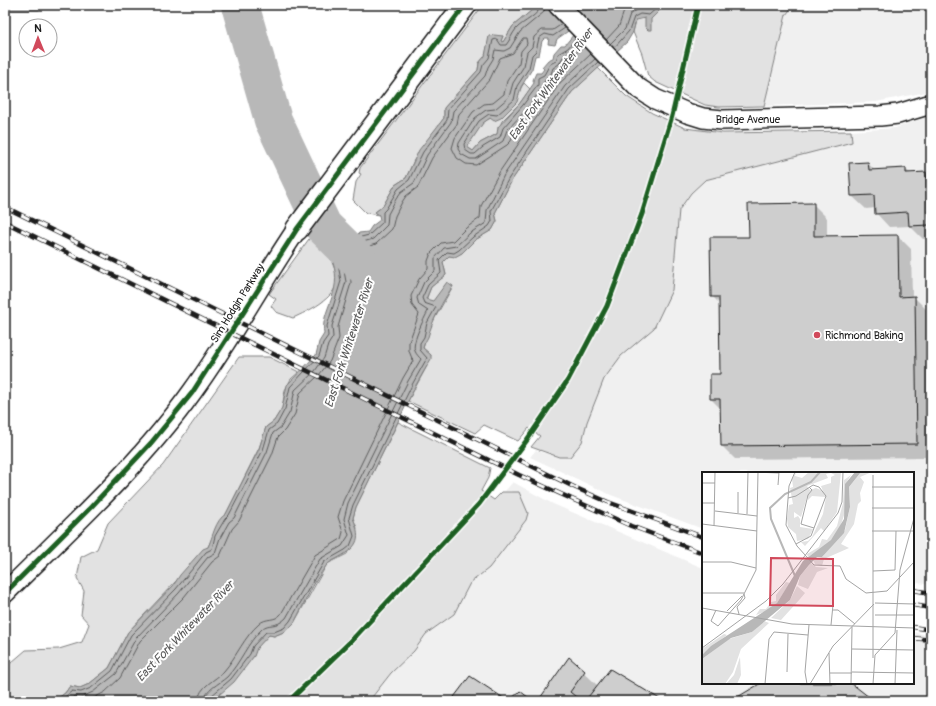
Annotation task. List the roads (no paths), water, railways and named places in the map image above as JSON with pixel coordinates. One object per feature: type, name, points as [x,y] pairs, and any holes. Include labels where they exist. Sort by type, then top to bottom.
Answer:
[{"type":"street","name":"Sim Hodgin Parkway","points":[[5,593],[102,496],[151,443],[187,398],[297,229],[465,5]]},
{"type":"street","name":"Bridge Avenue","points":[[558,5],[638,88],[670,107],[703,118],[722,120],[880,116],[898,114],[931,104]]},
{"type":"water","name":"East Fork Whitewater River","points":[[538,5],[670,5],[661,9],[651,19],[651,30],[648,30],[645,27],[645,18],[636,20],[633,32],[627,42],[572,92],[512,180],[495,213],[497,221],[492,230],[475,240],[462,253],[455,257],[449,256],[443,262],[446,275],[431,287],[426,299],[433,301],[447,282],[453,286],[438,311],[423,346],[423,348],[431,355],[431,359],[416,385],[356,507],[353,518],[357,533],[356,543],[343,555],[326,566],[313,586],[294,623],[286,631],[274,636],[269,635],[257,648],[254,656],[234,682],[212,701],[54,701],[65,693],[70,686],[80,688],[89,684],[109,668],[128,632],[173,586],[180,575],[203,549],[208,547],[219,520],[226,514],[259,449],[266,427],[274,421],[282,408],[287,385],[316,355],[319,342],[324,334],[325,317],[335,283],[333,263],[359,233],[368,232],[372,226],[380,220],[379,215],[375,212],[383,206],[395,185],[406,178],[419,150],[444,118],[444,108],[478,70],[479,63],[485,56],[489,36],[503,36],[501,41],[503,42],[513,26]],"holes":[[[571,29],[574,34],[565,45],[561,45],[554,53],[553,58],[548,60],[542,67],[544,69],[541,73],[536,73],[533,80],[534,83],[520,103],[498,127],[497,134],[480,143],[473,151],[467,147],[483,123],[490,118],[494,121],[501,118],[517,102],[521,87],[532,69],[535,56],[539,55],[542,41],[545,38],[549,38],[548,44],[555,45],[557,39]]]},
{"type":"waterway","points":[[240,5],[273,120],[323,226],[371,273]]},
{"type":"railway","points":[[5,207],[576,488],[608,502],[702,537]]},
{"type":"railway","points":[[5,222],[519,475],[631,526],[702,553]]},
{"type":"railway","points":[[914,590],[931,593]]},
{"type":"railway","points":[[914,605],[931,608]]},
{"type":"railway","points":[[914,627],[931,630]]},
{"type":"railway","points":[[914,638],[931,640]]},
{"type":"place","name":"Richmond Baking","points":[[817,335]]}]
